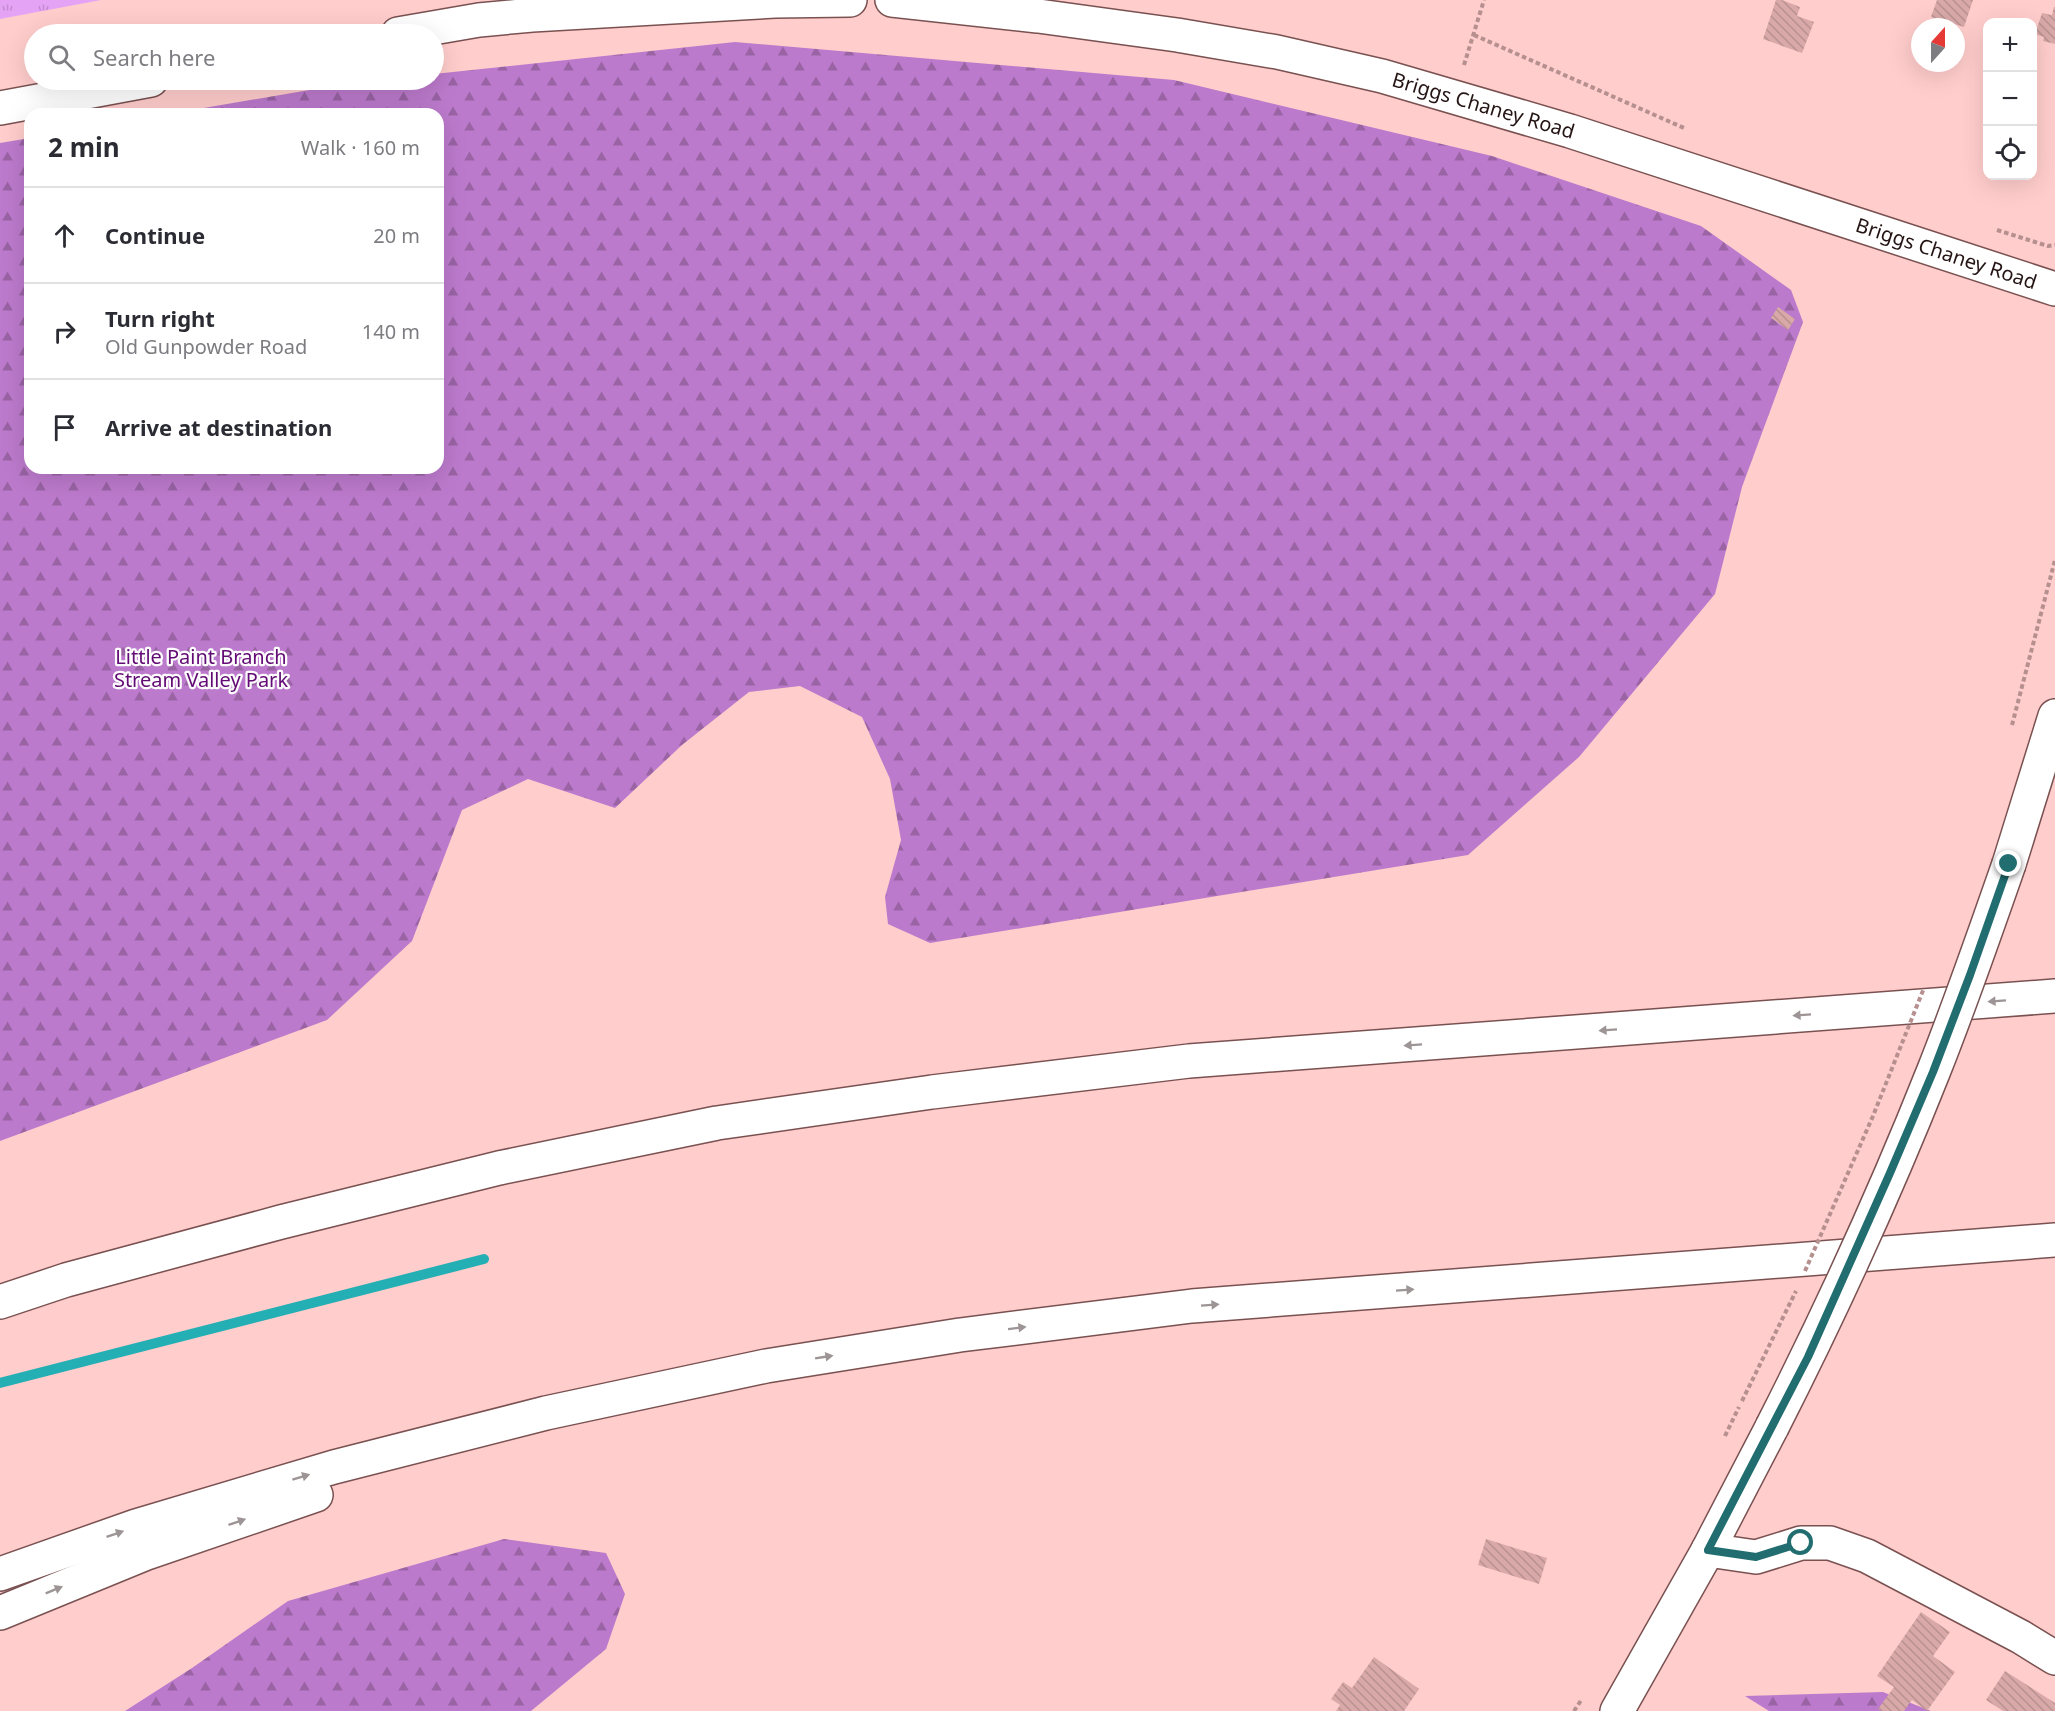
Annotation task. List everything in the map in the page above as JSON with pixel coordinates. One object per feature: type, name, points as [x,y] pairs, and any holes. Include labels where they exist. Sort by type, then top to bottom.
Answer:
[{"type":"main road","points":[[444,26],[532,15],[775,0],[850,0]]},
{"type":"main road","name":"Briggs Chaney Road","points":[[892,0],[1038,16],[1177,35],[1277,52],[1382,76],[1581,135],[2055,289]]},
{"type":"main road","points":[[0,108],[97,90]]},
{"type":"main road","points":[[1617,1711],[1708,1550],[1808,1357],[1848,1268],[1929,1083],[1970,975],[2009,864],[2055,716]]},
{"type":"main road","points":[[0,1302],[66,1280],[292,1219],[499,1167],[740,1120],[932,1092],[1189,1061],[2055,996]]},
{"type":"main road","points":[[0,1574],[136,1526],[334,1467],[546,1413],[766,1366],[960,1335],[1191,1306],[2055,1240]]},
{"type":"main road","points":[[0,1613],[144,1554],[338,1487],[548,1424],[766,1366]]},
{"type":"main road","points":[[1708,1550],[1756,1557],[1801,1543],[1830,1543],[1877,1562],[2021,1637],[2055,1658]]},
{"type":"path","points":[[1455,98],[1484,0]]},
{"type":"path","points":[[1474,35],[1691,131]]},
{"type":"path","points":[[1988,227],[2048,246],[2055,245]]},
{"type":"path","points":[[2012,725],[2055,560]]},
{"type":"path","points":[[1803,1277],[1873,1116],[1927,980]]},
{"type":"path","points":[[1725,1436],[1797,1288]]},
{"type":"green space","points":[[0,0],[101,0],[0,19]]},
{"type":"green space","name":"Little Paint Branch Stream Valley Park","points":[[735,42],[1174,80],[1492,156],[1701,226],[1791,290],[1803,322],[1742,487],[1715,594],[1579,757],[1468,855],[930,943],[888,924],[885,897],[901,840],[890,779],[862,717],[800,686],[749,692],[682,745],[615,808],[528,779],[462,810],[412,941],[327,1020],[0,1141],[0,143],[24,139],[24,474],[444,474],[444,108],[204,108],[309,90],[444,90],[444,73]]},
{"type":"green space","points":[[504,1539],[606,1553],[625,1594],[606,1649],[531,1711],[125,1711],[192,1668],[288,1601]]},
{"type":"green space","points":[[1883,1692],[1931,1711],[1769,1711],[1745,1696]]},
{"type":"building","points":[[1776,0],[1800,7],[1797,16],[1814,22],[1802,53],[1763,39]]},
{"type":"building","points":[[1937,0],[1973,0],[1965,24],[1965,18],[1931,17]]},
{"type":"building","points":[[2055,7],[2055,44],[2043,41],[2044,37],[2037,35],[2042,13],[2052,15]]},
{"type":"building","points":[[1778,307],[1795,319],[1788,330],[1771,318]]},
{"type":"building","points":[[1486,1539],[1547,1558],[1539,1584],[1478,1565]]},
{"type":"building","points":[[1921,1612],[1950,1632],[1933,1656],[1955,1672],[1927,1711],[1912,1700],[1904,1711],[1882,1711],[1878,1709],[1894,1687],[1877,1676]]},
{"type":"building","points":[[1374,1657],[1419,1689],[1404,1711],[1336,1711],[1340,1705],[1331,1699],[1343,1682],[1352,1688]]},
{"type":"building","points":[[2005,1671],[2055,1703],[2055,1711],[2003,1711],[1986,1700]]},
{"type":"waterway","points":[[0,1383],[484,1259]]},
{"type":"route","points":[[1801,1543],[1756,1557],[1708,1550],[1808,1357],[1890,1173],[1933,1072],[2009,864]]}]
